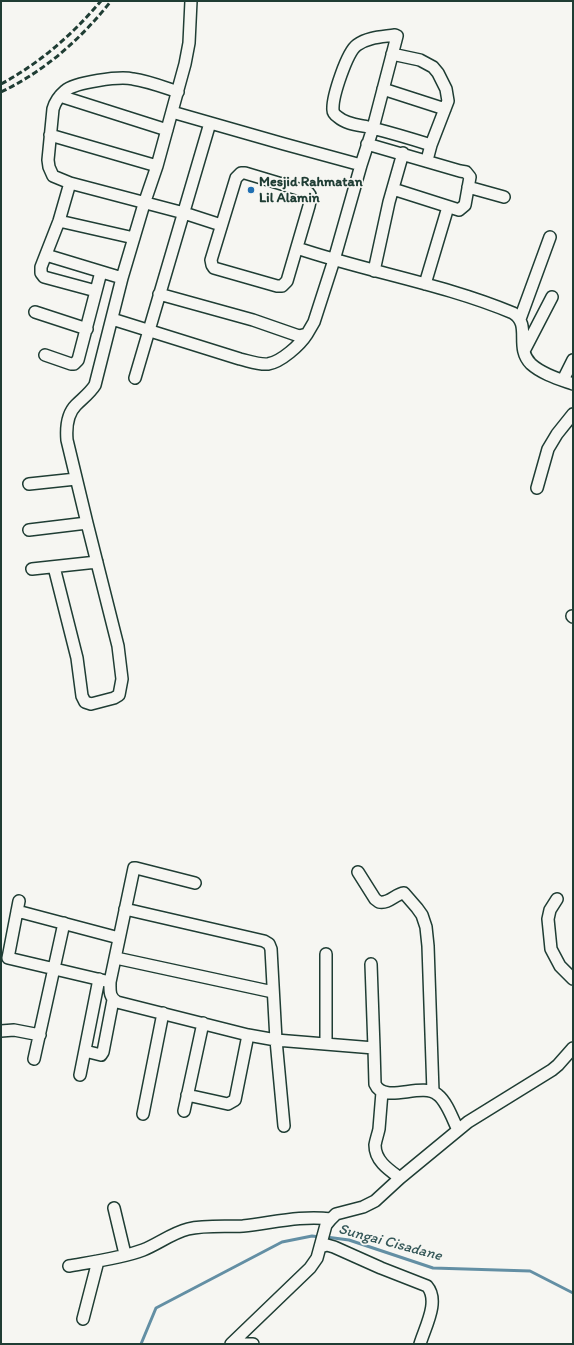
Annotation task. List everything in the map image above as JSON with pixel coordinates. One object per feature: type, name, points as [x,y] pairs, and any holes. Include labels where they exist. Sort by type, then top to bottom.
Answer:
[{"type":"street","points":[[54,566],[77,658],[82,696],[85,702],[91,704],[114,698],[119,695],[122,679],[118,646],[86,523],[66,431],[72,409],[92,391],[95,384],[122,278],[157,166],[178,92],[189,43],[191,1]]},
{"type":"street","points":[[112,319],[240,359],[262,364],[274,362],[282,358],[302,342],[314,322],[334,260],[367,144],[373,128],[397,36],[370,39],[356,46],[347,60],[336,94],[333,109],[334,114],[350,123],[373,128],[431,145]]},
{"type":"street","points":[[392,54],[420,60],[433,66],[446,89],[448,101],[431,145],[427,160]]},
{"type":"street","points":[[178,92],[141,80],[124,78],[106,79],[75,86],[65,91],[60,96],[53,109],[48,160],[50,172],[57,178],[70,183],[221,225]]},
{"type":"street","points":[[383,89],[445,109]]},
{"type":"street","points":[[60,96],[167,130]]},
{"type":"street","points":[[172,112],[361,165]]},
{"type":"street","points":[[135,378],[210,122]]},
{"type":"street","points":[[50,135],[157,166]]},
{"type":"street","points":[[367,144],[466,172],[470,177],[465,205],[461,209],[457,210],[393,188]]},
{"type":"street","points":[[374,271],[393,188],[403,153]]},
{"type":"street","points":[[245,173],[305,191],[310,194],[297,248],[287,281],[282,286],[242,277],[214,268],[211,260],[236,178],[240,174],[245,173]]},
{"type":"street","points":[[70,183],[59,221],[40,271],[42,275],[96,291]]},
{"type":"street","points":[[468,187],[504,197]]},
{"type":"street","points":[[425,284],[448,207]]},
{"type":"street","points":[[59,221],[134,238]]},
{"type":"street","points":[[550,237],[520,318],[522,325],[522,344],[527,359],[536,367],[568,382],[573,360]]},
{"type":"street","points":[[297,248],[334,260],[463,295],[500,308],[520,318]]},
{"type":"street","points":[[46,255],[122,278]]},
{"type":"street","points":[[45,355],[74,364],[78,360],[101,272]]},
{"type":"street","points":[[159,294],[253,320],[298,336],[307,334]]},
{"type":"street","points":[[524,351],[552,297]]},
{"type":"street","points":[[35,312],[87,329]]},
{"type":"street","points":[[537,488],[548,449],[557,434],[573,414]]},
{"type":"street","points":[[29,484],[76,479]]},
{"type":"street","points":[[29,530],[86,523]]},
{"type":"street","points":[[32,569],[97,562]]},
{"type":"street","points":[[85,1051],[101,1055],[103,1052],[113,1000],[110,992],[110,982],[133,870],[136,868],[195,883]]},
{"type":"street","points":[[358,872],[375,899],[379,902],[384,903],[400,894],[404,894],[418,908],[424,920],[428,946],[433,1092]]},
{"type":"street","points":[[557,899],[550,910],[548,920],[551,949],[560,966],[573,978]]},
{"type":"street","points":[[110,982],[5,958],[18,906],[64,923],[119,938]]},
{"type":"street","points":[[125,909],[264,941],[269,944],[271,948],[276,1040],[284,1126]]},
{"type":"street","points":[[34,1059],[64,923]]},
{"type":"street","points":[[326,954],[326,1044]]},
{"type":"street","points":[[116,958],[273,992]]},
{"type":"street","points":[[371,964],[375,1084],[378,1090],[388,1093],[421,1090],[433,1092],[439,1095],[444,1101],[458,1130]]},
{"type":"street","points":[[80,1075],[99,979]]},
{"type":"street","points":[[113,1000],[248,1036],[276,1040],[374,1048]]},
{"type":"street","points":[[142,1114],[163,1013]]},
{"type":"street","points":[[184,1111],[202,1023]]},
{"type":"street","points":[[1,1031],[14,1030],[40,1035]]},
{"type":"street","points":[[187,1095],[228,1104],[233,1102],[236,1097],[248,1036]]},
{"type":"street","points":[[231,1344],[310,1268],[317,1258],[328,1222],[336,1214],[363,1207],[375,1201],[400,1178],[458,1130],[552,1070],[573,1048]]},
{"type":"street","points":[[382,1092],[379,1129],[375,1145],[376,1151],[383,1165],[400,1178]]},
{"type":"street","points":[[114,1208],[125,1254]]},
{"type":"street","points":[[69,1266],[98,1261],[142,1250],[187,1230],[244,1226],[295,1218],[321,1218],[328,1222]]},
{"type":"street","points":[[320,1246],[327,1245],[334,1247],[427,1286],[433,1298],[420,1344]]},
{"type":"street","points":[[83,1319],[98,1261]]},
{"type":"street","points":[[244,1344],[253,1344]]},
{"type":"waterway","name":"Sungai Cisadane","points":[[141,1344],[156,1308],[282,1242],[312,1236],[320,1237]]},
{"type":"waterway","name":"Sungai Cisadane","points":[[326,1237],[349,1240],[433,1268],[530,1271],[573,1293]]},
{"type":"railway","points":[[1,84],[29,67],[55,47],[67,37],[101,1]]},
{"type":"railway","points":[[1,92],[33,74],[61,53],[75,41],[111,1]]},
{"type":"place","name":"Mesjid Rahmatan Lil Alamin","points":[[251,190]]}]
